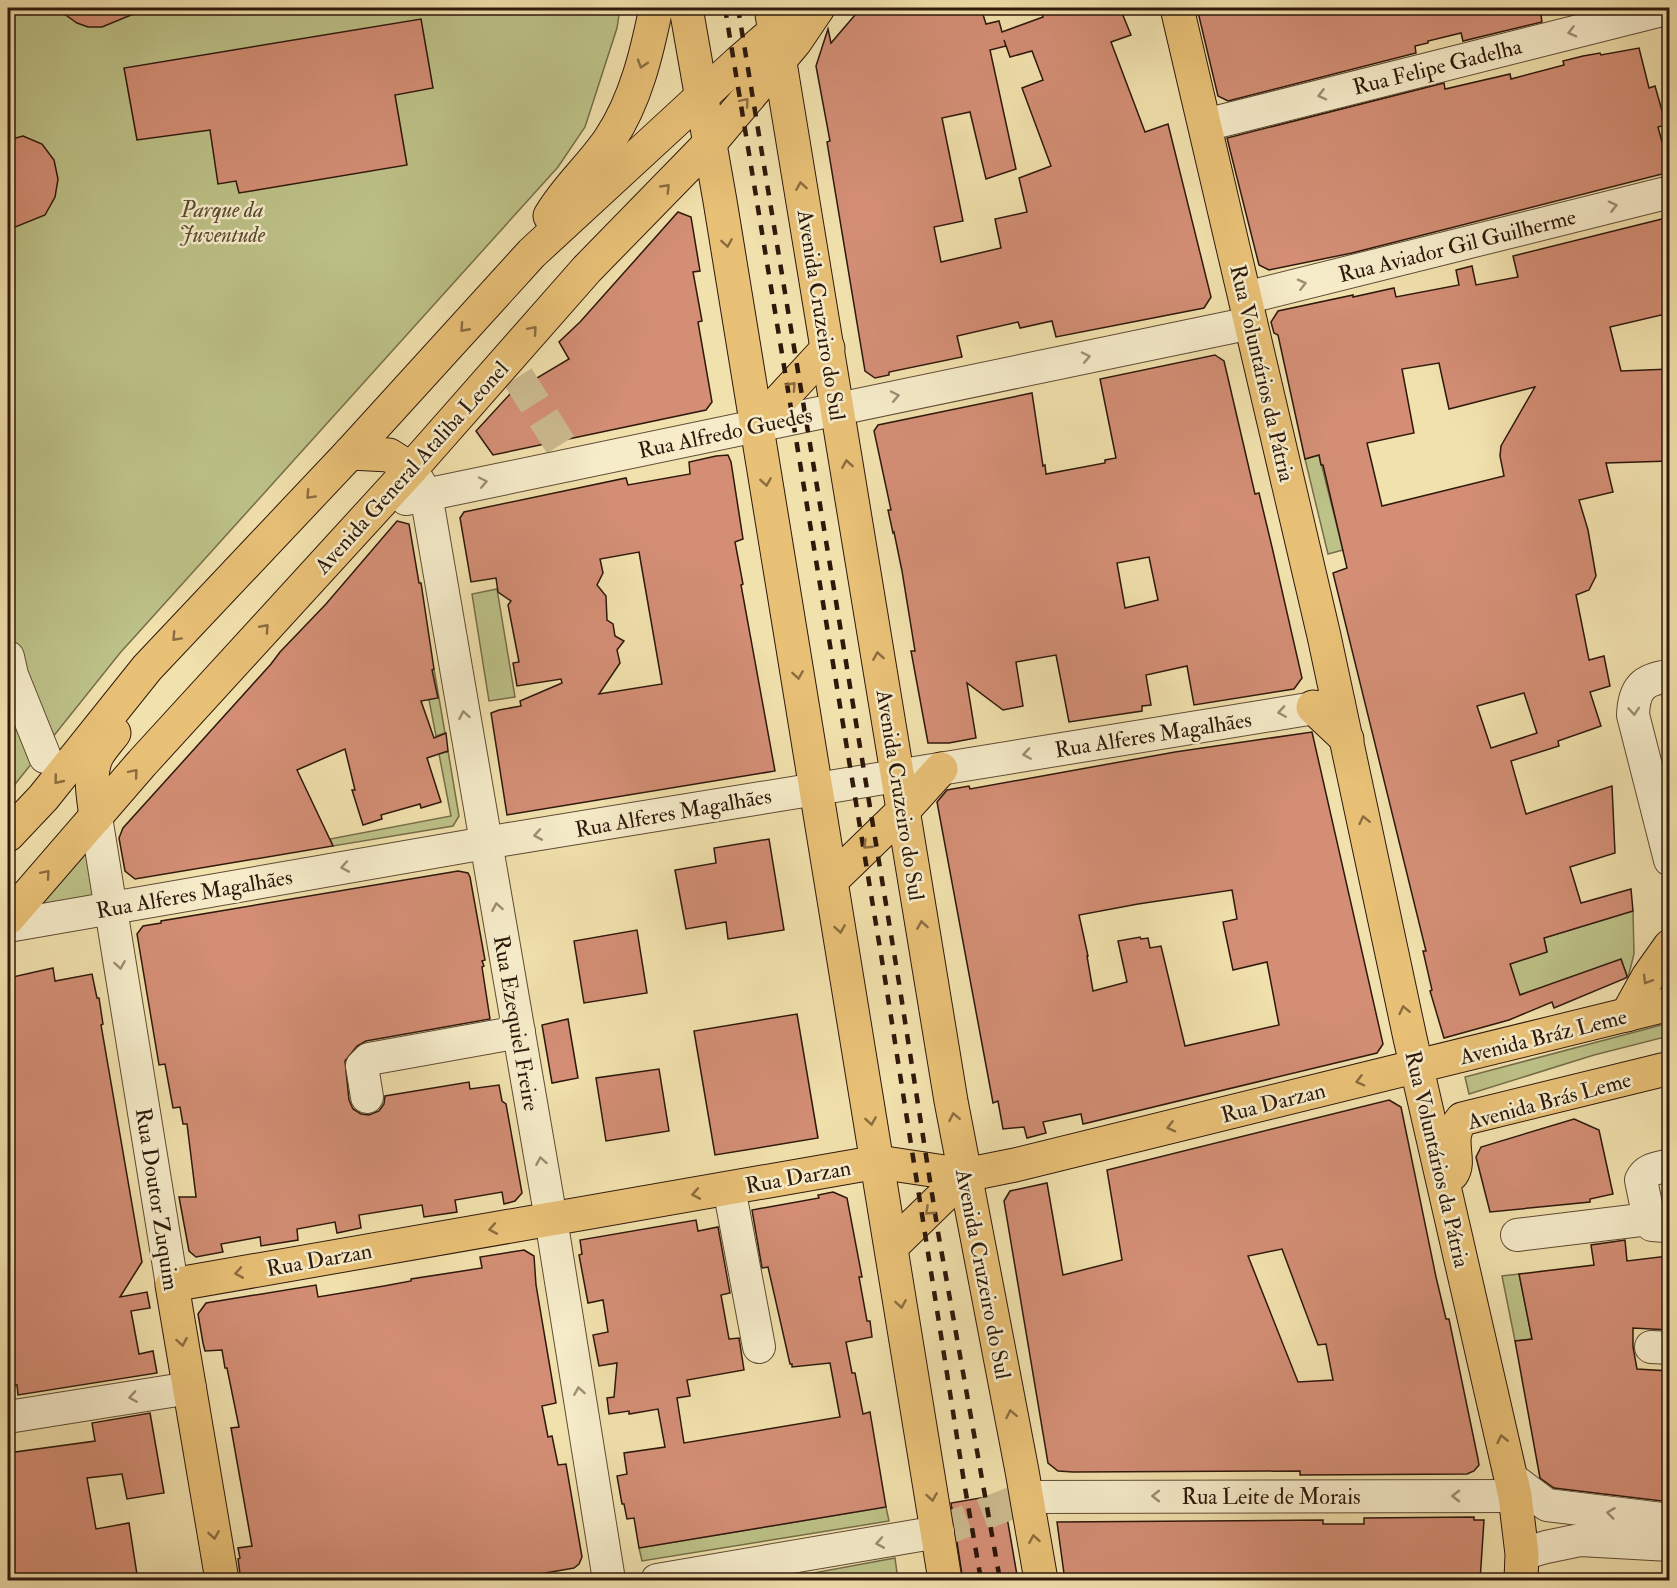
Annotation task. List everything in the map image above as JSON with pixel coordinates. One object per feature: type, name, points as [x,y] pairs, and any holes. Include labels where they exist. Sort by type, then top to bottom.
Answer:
[{"type":"main road","points":[[532,253],[552,212],[610,139],[632,97],[648,45],[656,8]]},
{"type":"main road","points":[[686,8],[832,880],[945,1581]]},
{"type":"main road","name":"Rua Voluntários da Pátria","points":[[1178,8],[1248,310],[1326,705],[1347,739],[1417,1067],[1513,1487],[1522,1567]]},
{"type":"main road","name":"Avenida General Ataliba Leonel","points":[[776,33],[795,42],[815,11]]},
{"type":"main road","name":"Avenida General Ataliba Leonel","points":[[8,835],[43,798],[147,668],[350,453],[532,253],[702,96],[776,33]]},
{"type":"main road","name":"Avenida General Ataliba Leonel","points":[[8,918],[150,754],[376,507],[418,482],[512,369],[587,269],[710,143],[776,33]]},
{"type":"main road","name":"Avenida Cruzeiro do Sul","points":[[776,33],[951,1101],[1041,1581]]},
{"type":"main road","points":[[757,425],[828,348]]},
{"type":"main road","points":[[350,453],[389,455],[418,482]]},
{"type":"main road","points":[[96,817],[93,784],[97,755],[130,713],[147,668]]},
{"type":"main road","points":[[832,880],[941,769]]},
{"type":"main road","points":[[1627,1015],[1648,977],[1670,946]]},
{"type":"main road","name":"Avenida Bráz Leme","points":[[1417,1067],[1670,1004]]},
{"type":"main road","name":"Rua Darzan","points":[[172,1285],[878,1162],[965,1175],[1015,1165],[1417,1067]]},
{"type":"main road","name":"Avenida Brás Leme","points":[[1444,1186],[1455,1169],[1454,1136],[1457,1125],[1462,1119],[1670,1068]]},
{"type":"main road","points":[[892,1246],[965,1175]]},
{"type":"main road","name":"Rua Doutor Zuquim","points":[[172,1285],[222,1581]]},
{"type":"street","name":"Rua Felipe Gadelha","points":[[1205,125],[1670,8]]},
{"type":"street","name":"Rua Aviador Gil Guilherme","points":[[1248,310],[1670,192]]},
{"type":"street","name":"Rua Alfredo Guedes","points":[[418,482],[757,425],[838,408],[1248,310]]},
{"type":"street","name":"Rua Ezequiel Freire","points":[[418,482],[519,1032],[609,1581]]},
{"type":"street","points":[[8,657],[12,675],[45,757]]},
{"type":"street","points":[[1670,676],[1657,678],[1640,687],[1634,699],[1633,715],[1670,860]]},
{"type":"street","name":"Rua Alferes Magalhães","points":[[8,926],[486,843],[1326,705]]},
{"type":"street","name":"Rua Doutor Zuquim","points":[[96,817],[172,1285]]},
{"type":"street","points":[[367,1097],[362,1066],[369,1059],[519,1032]]},
{"type":"street","points":[[1517,1235],[1659,1223],[1641,1180],[1643,1174],[1648,1171],[1670,1166]]},
{"type":"street","points":[[729,1188],[759,1347]]},
{"type":"street","points":[[8,1416],[190,1388]]},
{"type":"street","points":[[1513,1487],[1547,1505],[1670,1520]]},
{"type":"street","name":"Rua Leite de Morais","points":[[1027,1497],[1513,1487]]},
{"type":"street","points":[[657,1581],[776,1571],[938,1533]]},
{"type":"street","points":[[1522,1567],[1546,1547],[1580,1540],[1670,1545]]},
{"type":"green space","name":"Parque da Juventude","points":[[8,8],[620,8],[617,28],[585,127],[558,167],[120,653],[8,793]]},
{"type":"green space","points":[[1319,455],[1343,550],[1328,554],[1305,459]]},
{"type":"green space","points":[[497,589],[515,697],[489,701],[472,594]]},
{"type":"green space","points":[[434,669],[445,733],[436,736],[424,674]]},
{"type":"green space","points":[[448,751],[459,816],[453,826],[333,846],[330,839],[451,816],[439,754]]},
{"type":"green space","points":[[93,828],[106,904],[9,922]]},
{"type":"green space","points":[[1633,911],[1634,954],[1628,978],[1621,960],[1507,999],[1514,976],[1510,964],[1547,952],[1544,938]]},
{"type":"green space","points":[[1669,1023],[1669,1036],[1594,1055],[1469,1094],[1465,1077]]},
{"type":"green space","points":[[1519,1274],[1532,1339],[1515,1341],[1502,1276]]},
{"type":"green space","points":[[886,1507],[889,1521],[642,1561],[639,1548]]},
{"type":"green space","points":[[895,1558],[898,1580],[786,1580],[786,1578]]},
{"type":"building","points":[[56,8],[148,8],[102,27],[88,27],[77,23]]},
{"type":"building","points":[[861,8],[981,8],[986,24],[999,21],[1002,32],[1043,17],[1039,8],[1120,8],[1131,35],[1111,42],[1145,132],[1168,124],[1211,297],[1204,308],[1056,337],[1052,321],[1020,328],[1018,322],[957,336],[962,357],[889,372],[889,375],[875,378],[865,371],[827,142],[830,141],[816,66],[828,29],[831,43]],"holes":[[[1004,40],[1010,57],[1032,51],[1043,80],[1022,88],[1051,166],[1019,178],[1027,212],[995,219],[1001,248],[941,262],[934,227],[963,221],[942,118],[970,112],[986,179],[1016,169],[990,50],[1006,46]]]},
{"type":"building","points":[[1197,8],[1540,8],[1542,22],[1463,41],[1461,33],[1428,41],[1428,43],[1415,46],[1416,53],[1228,101],[1218,96]]},
{"type":"building","points":[[421,19],[433,88],[395,95],[407,165],[239,193],[236,181],[218,184],[210,130],[137,140],[124,68]]},
{"type":"building","points":[[1639,48],[1649,88],[1655,86],[1666,125],[1658,127],[1670,172],[1352,253],[1269,270],[1259,265],[1227,138],[1444,83],[1445,89],[1510,74],[1511,79],[1564,65],[1563,61],[1583,56]]},
{"type":"building","points":[[23,136],[42,144],[54,160],[58,179],[55,197],[45,215],[8,230],[8,140]]},
{"type":"building","points":[[678,212],[691,217],[700,271],[693,272],[702,321],[698,322],[712,402],[706,410],[493,455],[476,431],[510,394],[569,359],[559,342],[580,322]]},
{"type":"building","points":[[1670,217],[1670,313],[1610,327],[1621,371],[1670,369],[1670,461],[1606,463],[1613,492],[1579,500],[1588,530],[1596,576],[1589,590],[1576,595],[1589,660],[1604,656],[1610,686],[1590,692],[1601,726],[1558,741],[1559,746],[1511,761],[1526,814],[1612,786],[1615,853],[1570,867],[1581,903],[1631,889],[1633,911],[1544,938],[1547,952],[1510,964],[1520,995],[1621,959],[1626,978],[1554,1008],[1552,1002],[1509,1020],[1444,1038],[1430,991],[1432,990],[1423,951],[1426,951],[1333,573],[1347,568],[1323,465],[1321,465],[1319,455],[1305,459],[1278,335],[1274,333],[1271,322],[1278,311],[1353,295],[1353,297],[1394,288],[1396,297],[1459,285],[1456,270],[1472,266],[1476,285],[1518,277],[1513,256]],"holes":[[[1439,363],[1449,409],[1535,387],[1501,446],[1500,456],[1504,476],[1382,506],[1367,443],[1414,433],[1402,369]],[[1524,693],[1537,733],[1491,748],[1477,706]]]},
{"type":"building","points":[[1215,355],[1224,361],[1255,494],[1259,493],[1302,678],[1294,689],[1194,705],[1187,666],[1146,675],[1151,705],[1142,706],[1142,711],[1069,722],[1056,655],[1016,662],[1023,706],[1003,710],[967,683],[976,738],[949,743],[928,743],[911,651],[915,651],[902,571],[874,431],[878,425],[1032,393],[1046,474],[1105,463],[1105,460],[1116,458],[1100,379]],"holes":[[[1149,557],[1158,600],[1125,608],[1117,563]]]},
{"type":"building","points":[[728,455],[731,462],[743,539],[735,542],[743,584],[741,585],[775,771],[507,815],[491,713],[521,706],[520,701],[562,683],[561,679],[517,686],[513,663],[519,662],[508,605],[511,601],[498,592],[496,578],[471,582],[460,518],[464,512],[626,478],[628,485],[690,474],[689,462]],"holes":[[[639,552],[662,684],[599,694],[620,663],[617,650],[624,641],[615,636],[613,624],[607,620],[606,596],[597,585],[603,573],[600,559]]]},
{"type":"building","points":[[397,521],[409,524],[419,583],[421,583],[434,669],[432,670],[438,698],[421,701],[434,738],[446,733],[448,751],[427,758],[441,802],[421,808],[420,804],[381,815],[382,819],[363,825],[352,790],[355,790],[345,749],[297,770],[333,846],[135,879],[125,871],[119,838],[123,828],[280,652],[326,604]]},
{"type":"building","points":[[1312,732],[1383,1044],[1377,1053],[1083,1124],[1081,1114],[1043,1122],[1046,1133],[1027,1138],[1024,1127],[1003,1129],[998,1101],[993,1103],[937,802],[947,790],[969,786],[970,789],[1175,752]],"holes":[[[1232,890],[1237,919],[1223,922],[1233,970],[1267,962],[1279,1025],[1185,1046],[1161,946],[1150,948],[1148,938],[1118,941],[1127,982],[1093,991],[1079,915]]]},
{"type":"building","points":[[769,839],[784,930],[728,939],[726,922],[686,929],[675,870],[716,863],[714,848]]},
{"type":"building","points":[[458,871],[468,873],[470,877],[485,960],[482,961],[484,966],[482,967],[490,1019],[366,1041],[357,1046],[345,1061],[349,1100],[353,1109],[361,1114],[369,1115],[379,1111],[384,1104],[385,1096],[469,1082],[470,1089],[499,1085],[502,1101],[506,1104],[522,1193],[515,1201],[504,1204],[502,1192],[455,1200],[457,1212],[424,1217],[422,1205],[359,1215],[361,1228],[337,1233],[335,1222],[297,1229],[298,1240],[261,1246],[260,1237],[221,1244],[223,1252],[196,1257],[189,1251],[179,1197],[196,1197],[187,1124],[183,1124],[180,1107],[173,1108],[165,1064],[159,1065],[137,934],[143,926],[161,923],[161,921]]},
{"type":"building","points":[[637,930],[647,993],[584,1003],[574,941]]},
{"type":"building","points":[[53,968],[55,981],[92,974],[97,998],[99,998],[103,1024],[101,1025],[142,1262],[120,1297],[147,1292],[150,1308],[131,1311],[139,1354],[153,1351],[157,1373],[18,1395],[17,1385],[8,1387],[8,978]]},
{"type":"building","points":[[797,1014],[818,1138],[715,1155],[694,1031]]},
{"type":"building","points":[[568,1019],[578,1078],[552,1083],[542,1025]]},
{"type":"building","points":[[659,1069],[669,1131],[606,1141],[596,1078]]},
{"type":"building","points":[[1389,1100],[1401,1107],[1436,1277],[1446,1319],[1449,1319],[1479,1465],[1467,1474],[1300,1475],[1300,1471],[1058,1471],[1048,1463],[1004,1201],[1010,1191],[1047,1183],[1063,1275],[1122,1260],[1107,1170]],"holes":[[[1282,1249],[1318,1345],[1326,1344],[1333,1380],[1298,1382],[1248,1256]]]},
{"type":"building","points":[[1574,1119],[1599,1130],[1613,1194],[1590,1199],[1590,1202],[1490,1212],[1476,1157],[1481,1147]]},
{"type":"building","points":[[833,1192],[847,1198],[862,1277],[859,1277],[867,1321],[870,1321],[872,1337],[846,1342],[863,1414],[870,1412],[886,1507],[639,1548],[634,1518],[627,1519],[617,1476],[627,1474],[624,1453],[665,1447],[658,1409],[629,1414],[629,1411],[609,1414],[607,1398],[614,1397],[617,1363],[599,1366],[593,1335],[608,1332],[603,1300],[588,1303],[579,1255],[582,1254],[580,1240],[696,1220],[698,1231],[718,1227],[730,1293],[721,1295],[729,1339],[739,1338],[744,1370],[687,1380],[690,1396],[677,1398],[684,1443],[840,1417],[830,1363],[792,1367],[790,1364],[768,1267],[762,1268],[752,1210],[819,1198],[818,1195]]},
{"type":"building","points":[[1625,1240],[1627,1261],[1668,1256],[1670,1330],[1633,1328],[1633,1347],[1637,1369],[1670,1371],[1670,1502],[1554,1488],[1540,1478],[1515,1341],[1532,1339],[1519,1274],[1594,1265],[1591,1245]]},
{"type":"building","points":[[524,1250],[534,1256],[536,1285],[556,1403],[542,1406],[548,1437],[552,1436],[558,1465],[566,1464],[582,1557],[579,1564],[574,1568],[499,1581],[241,1581],[238,1548],[252,1546],[231,1428],[239,1427],[222,1350],[205,1351],[198,1314],[206,1303],[316,1285],[318,1297],[384,1286],[411,1281],[411,1279],[482,1268],[480,1257]]},
{"type":"building","points":[[150,1413],[164,1493],[127,1499],[122,1474],[87,1478],[96,1529],[129,1523],[138,1581],[12,1581],[8,1551],[8,1453],[95,1441],[92,1423]]},
{"type":"building","points":[[1003,1494],[1018,1581],[963,1581],[951,1503]]},
{"type":"building","points":[[1474,1517],[1474,1520],[1484,1520],[1480,1581],[1065,1581],[1057,1522],[1323,1520],[1323,1524],[1364,1524],[1364,1518]]},
{"type":"tunnel","points":[[518,377],[562,447]]},
{"type":"tunnel","points":[[938,1532],[1027,1497]]},
{"type":"railway","points":[[725,8],[886,985],[981,1580]]},
{"type":"railway","points":[[738,8],[938,1232],[1000,1580]]}]
